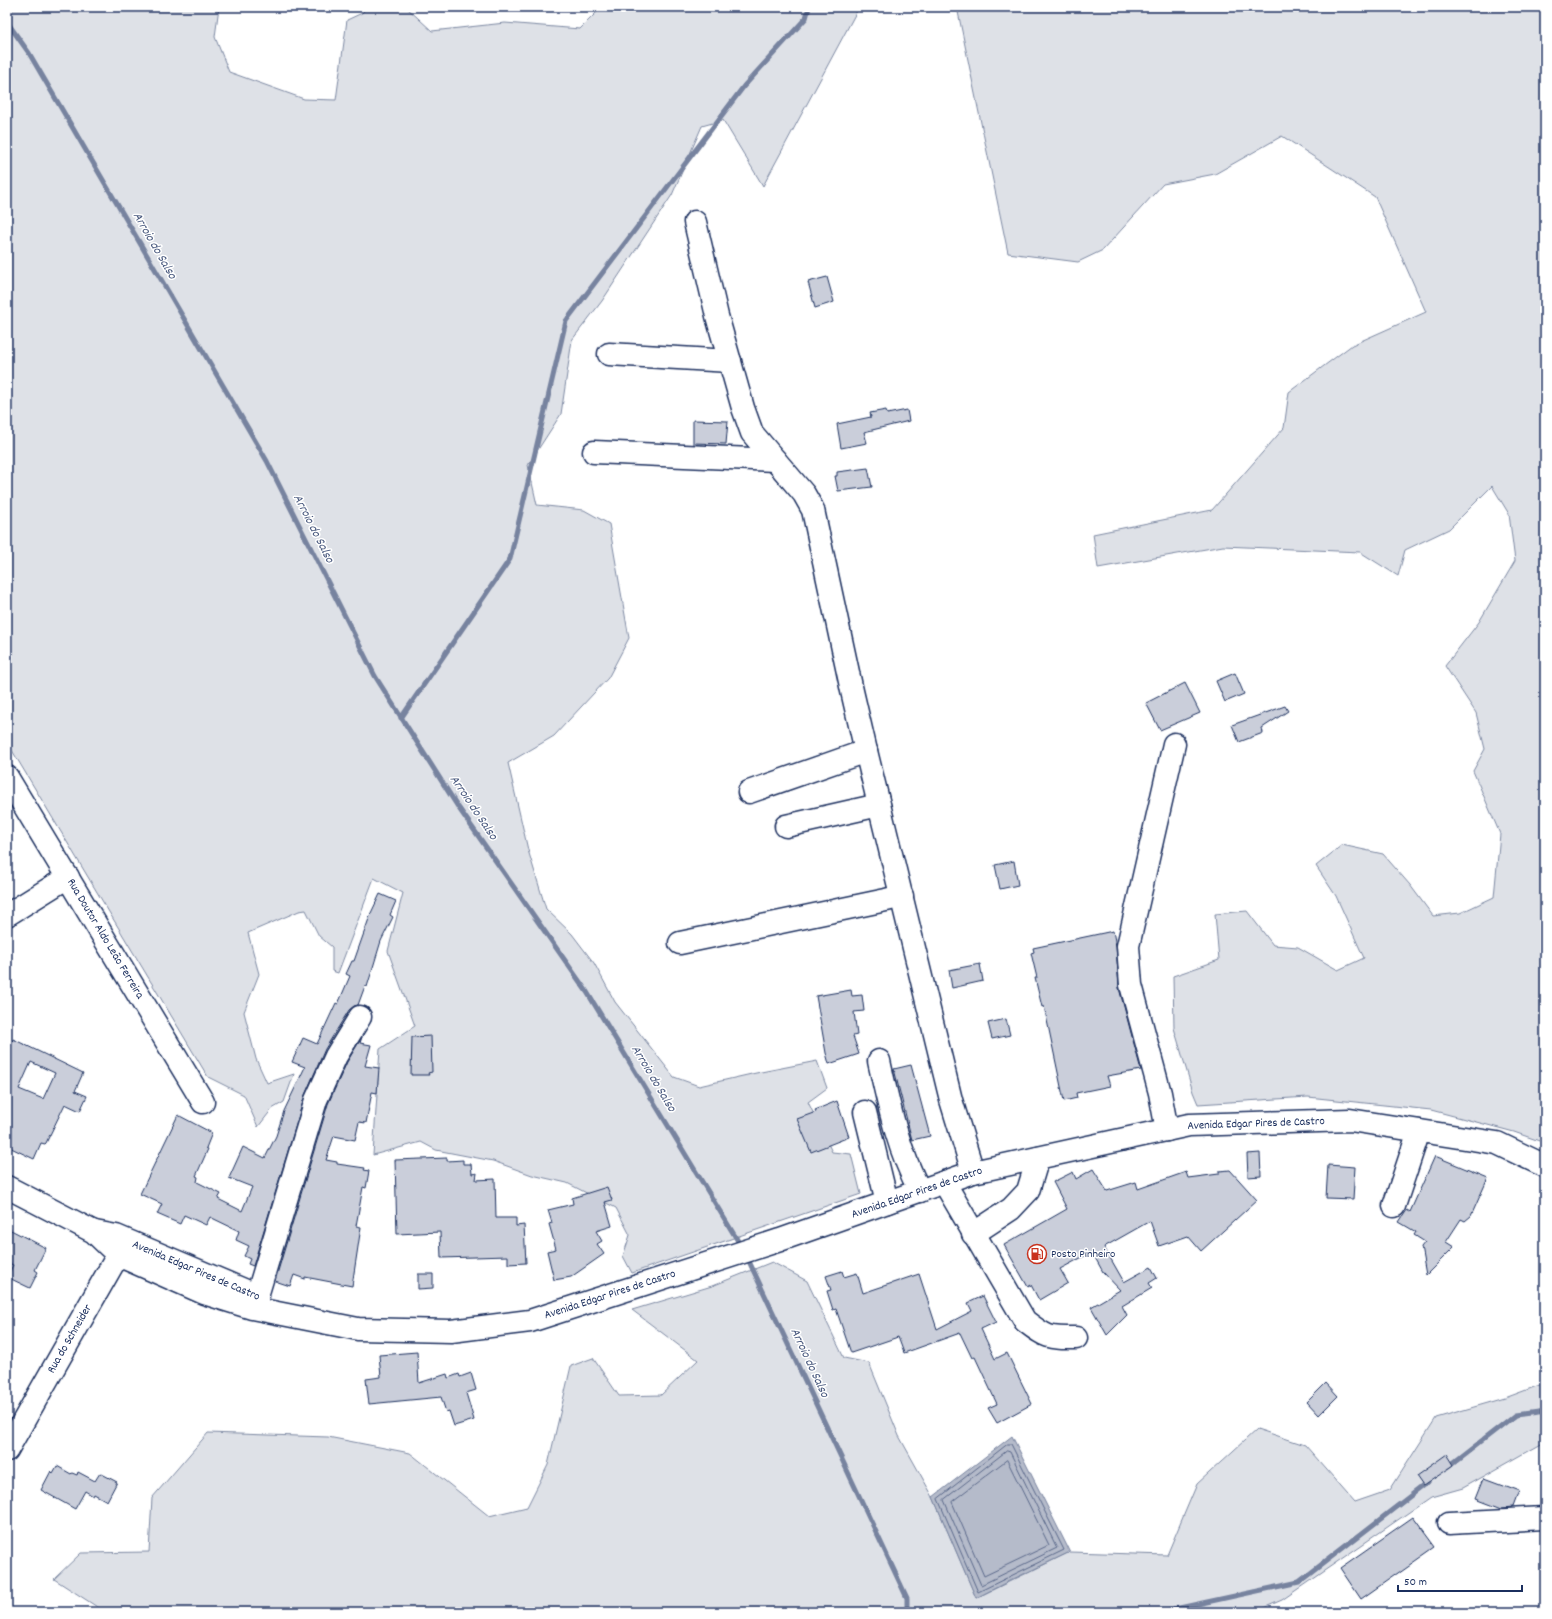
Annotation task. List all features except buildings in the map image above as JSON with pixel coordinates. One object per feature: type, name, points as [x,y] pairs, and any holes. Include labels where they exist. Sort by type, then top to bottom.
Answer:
[{"type":"street","points":[[695,222],[717,316],[743,408],[752,433],[804,494],[813,510],[852,691],[879,805],[951,1100],[973,1172]]},
{"type":"street","points":[[609,354],[730,361]]},
{"type":"street","points":[[594,452],[776,460]]},
{"type":"street","points":[[1167,1130],[1160,1093],[1130,985],[1128,946],[1174,744]]},
{"type":"street","points":[[749,792],[866,751]]},
{"type":"street","name":"Rua Doutor Aldo Leão Ferreira","points":[[7,777],[203,1102]]},
{"type":"street","points":[[786,826],[879,805]]},
{"type":"street","points":[[7,915],[68,877]]},
{"type":"street","points":[[680,943],[902,896]]},
{"type":"street","points":[[257,1296],[316,1100],[336,1056],[360,1017]]},
{"type":"street","points":[[879,1061],[896,1134],[911,1175],[920,1191]]},
{"type":"street","points":[[865,1112],[887,1202]]},
{"type":"street","name":"Avenida Edgar Pires de Castro","points":[[7,1187],[94,1232],[118,1255],[204,1293],[252,1308],[358,1329],[451,1331],[530,1321],[755,1248],[973,1172],[1189,1125],[1350,1120],[1497,1143],[1545,1166]]},
{"type":"street","points":[[1394,1206],[1419,1131]]},
{"type":"street","points":[[973,1234],[1011,1209],[1028,1191],[1038,1158]]},
{"type":"street","points":[[944,1182],[1025,1321],[1041,1334],[1050,1338],[1076,1338]]},
{"type":"street","name":"Avenida Edgar Pires de Castro","points":[[94,1232],[116,1236],[150,1250],[257,1296],[296,1317]]},
{"type":"street","points":[[118,1255],[150,1250]]},
{"type":"street","name":"Rua do Schneider","points":[[7,1450],[118,1255]]},
{"type":"street","points":[[1449,1523],[1545,1518]]},
{"type":"shaded area","points":[[7,7],[219,7],[215,37],[229,72],[304,99],[336,100],[347,20],[362,13],[368,7],[406,7],[432,31],[505,23],[580,29],[602,7],[859,7],[763,186],[723,120],[702,126],[672,195],[602,301],[572,340],[561,414],[528,465],[537,505],[584,510],[609,524],[629,638],[608,678],[554,736],[508,763],[528,850],[546,909],[572,934],[594,963],[615,1002],[674,1077],[699,1086],[817,1061],[827,1088],[808,1102],[832,1152],[851,1154],[861,1194],[632,1273],[623,1256],[630,1235],[616,1208],[567,1183],[532,1175],[493,1161],[436,1150],[421,1142],[373,1155],[380,1049],[415,1026],[388,951],[403,893],[374,878],[338,973],[332,971],[332,947],[319,936],[306,910],[299,911],[248,933],[259,974],[244,1012],[256,1059],[267,1083],[294,1074],[284,1102],[272,1109],[258,1127],[244,1095],[208,1077],[7,742]]},
{"type":"shaded area","points":[[957,7],[1545,7],[1545,1143],[1514,1132],[1431,1110],[1308,1097],[1198,1104],[1174,1028],[1173,976],[1219,960],[1215,914],[1247,911],[1273,945],[1298,947],[1338,970],[1364,958],[1336,896],[1316,866],[1342,845],[1383,854],[1410,885],[1433,916],[1460,913],[1494,897],[1500,834],[1473,771],[1485,749],[1476,713],[1445,666],[1479,622],[1515,561],[1509,514],[1492,486],[1449,529],[1405,550],[1398,576],[1360,552],[1223,546],[1098,568],[1093,534],[1212,510],[1284,428],[1289,392],[1352,345],[1426,312],[1375,197],[1282,136],[1215,174],[1163,184],[1103,250],[1078,262],[1008,253]]},
{"type":"shaded area","points":[[772,1262],[807,1281],[844,1358],[869,1363],[899,1436],[933,1497],[976,1598],[1070,1552],[1167,1555],[1197,1484],[1257,1429],[1305,1445],[1355,1502],[1390,1490],[1436,1418],[1505,1398],[1545,1383],[1545,1442],[1463,1488],[1431,1497],[1282,1600],[1254,1612],[105,1612],[54,1579],[81,1553],[149,1552],[152,1498],[208,1433],[328,1437],[410,1453],[489,1516],[527,1507],[548,1465],[571,1366],[593,1358],[619,1396],[661,1395],[698,1360],[632,1310],[712,1286]]},
{"type":"water","points":[[1012,1436],[1070,1552],[976,1598],[933,1497]]},
{"type":"waterway","points":[[401,718],[510,559],[566,321],[744,86],[806,18],[809,7]]},
{"type":"waterway","name":"Arroio do Salso","points":[[7,22],[29,53],[267,461],[375,676],[458,807],[587,992],[741,1246]]},
{"type":"waterway","name":"Arroio do Salso","points":[[747,1257],[907,1598],[907,1612]]},
{"type":"waterway","points":[[1448,1467],[1515,1415],[1545,1411]]},
{"type":"waterway","points":[[1161,1612],[1299,1582],[1427,1483]]},
{"type":"place","name":"Posto Pinheiro","points":[[1037,1254]]}]
